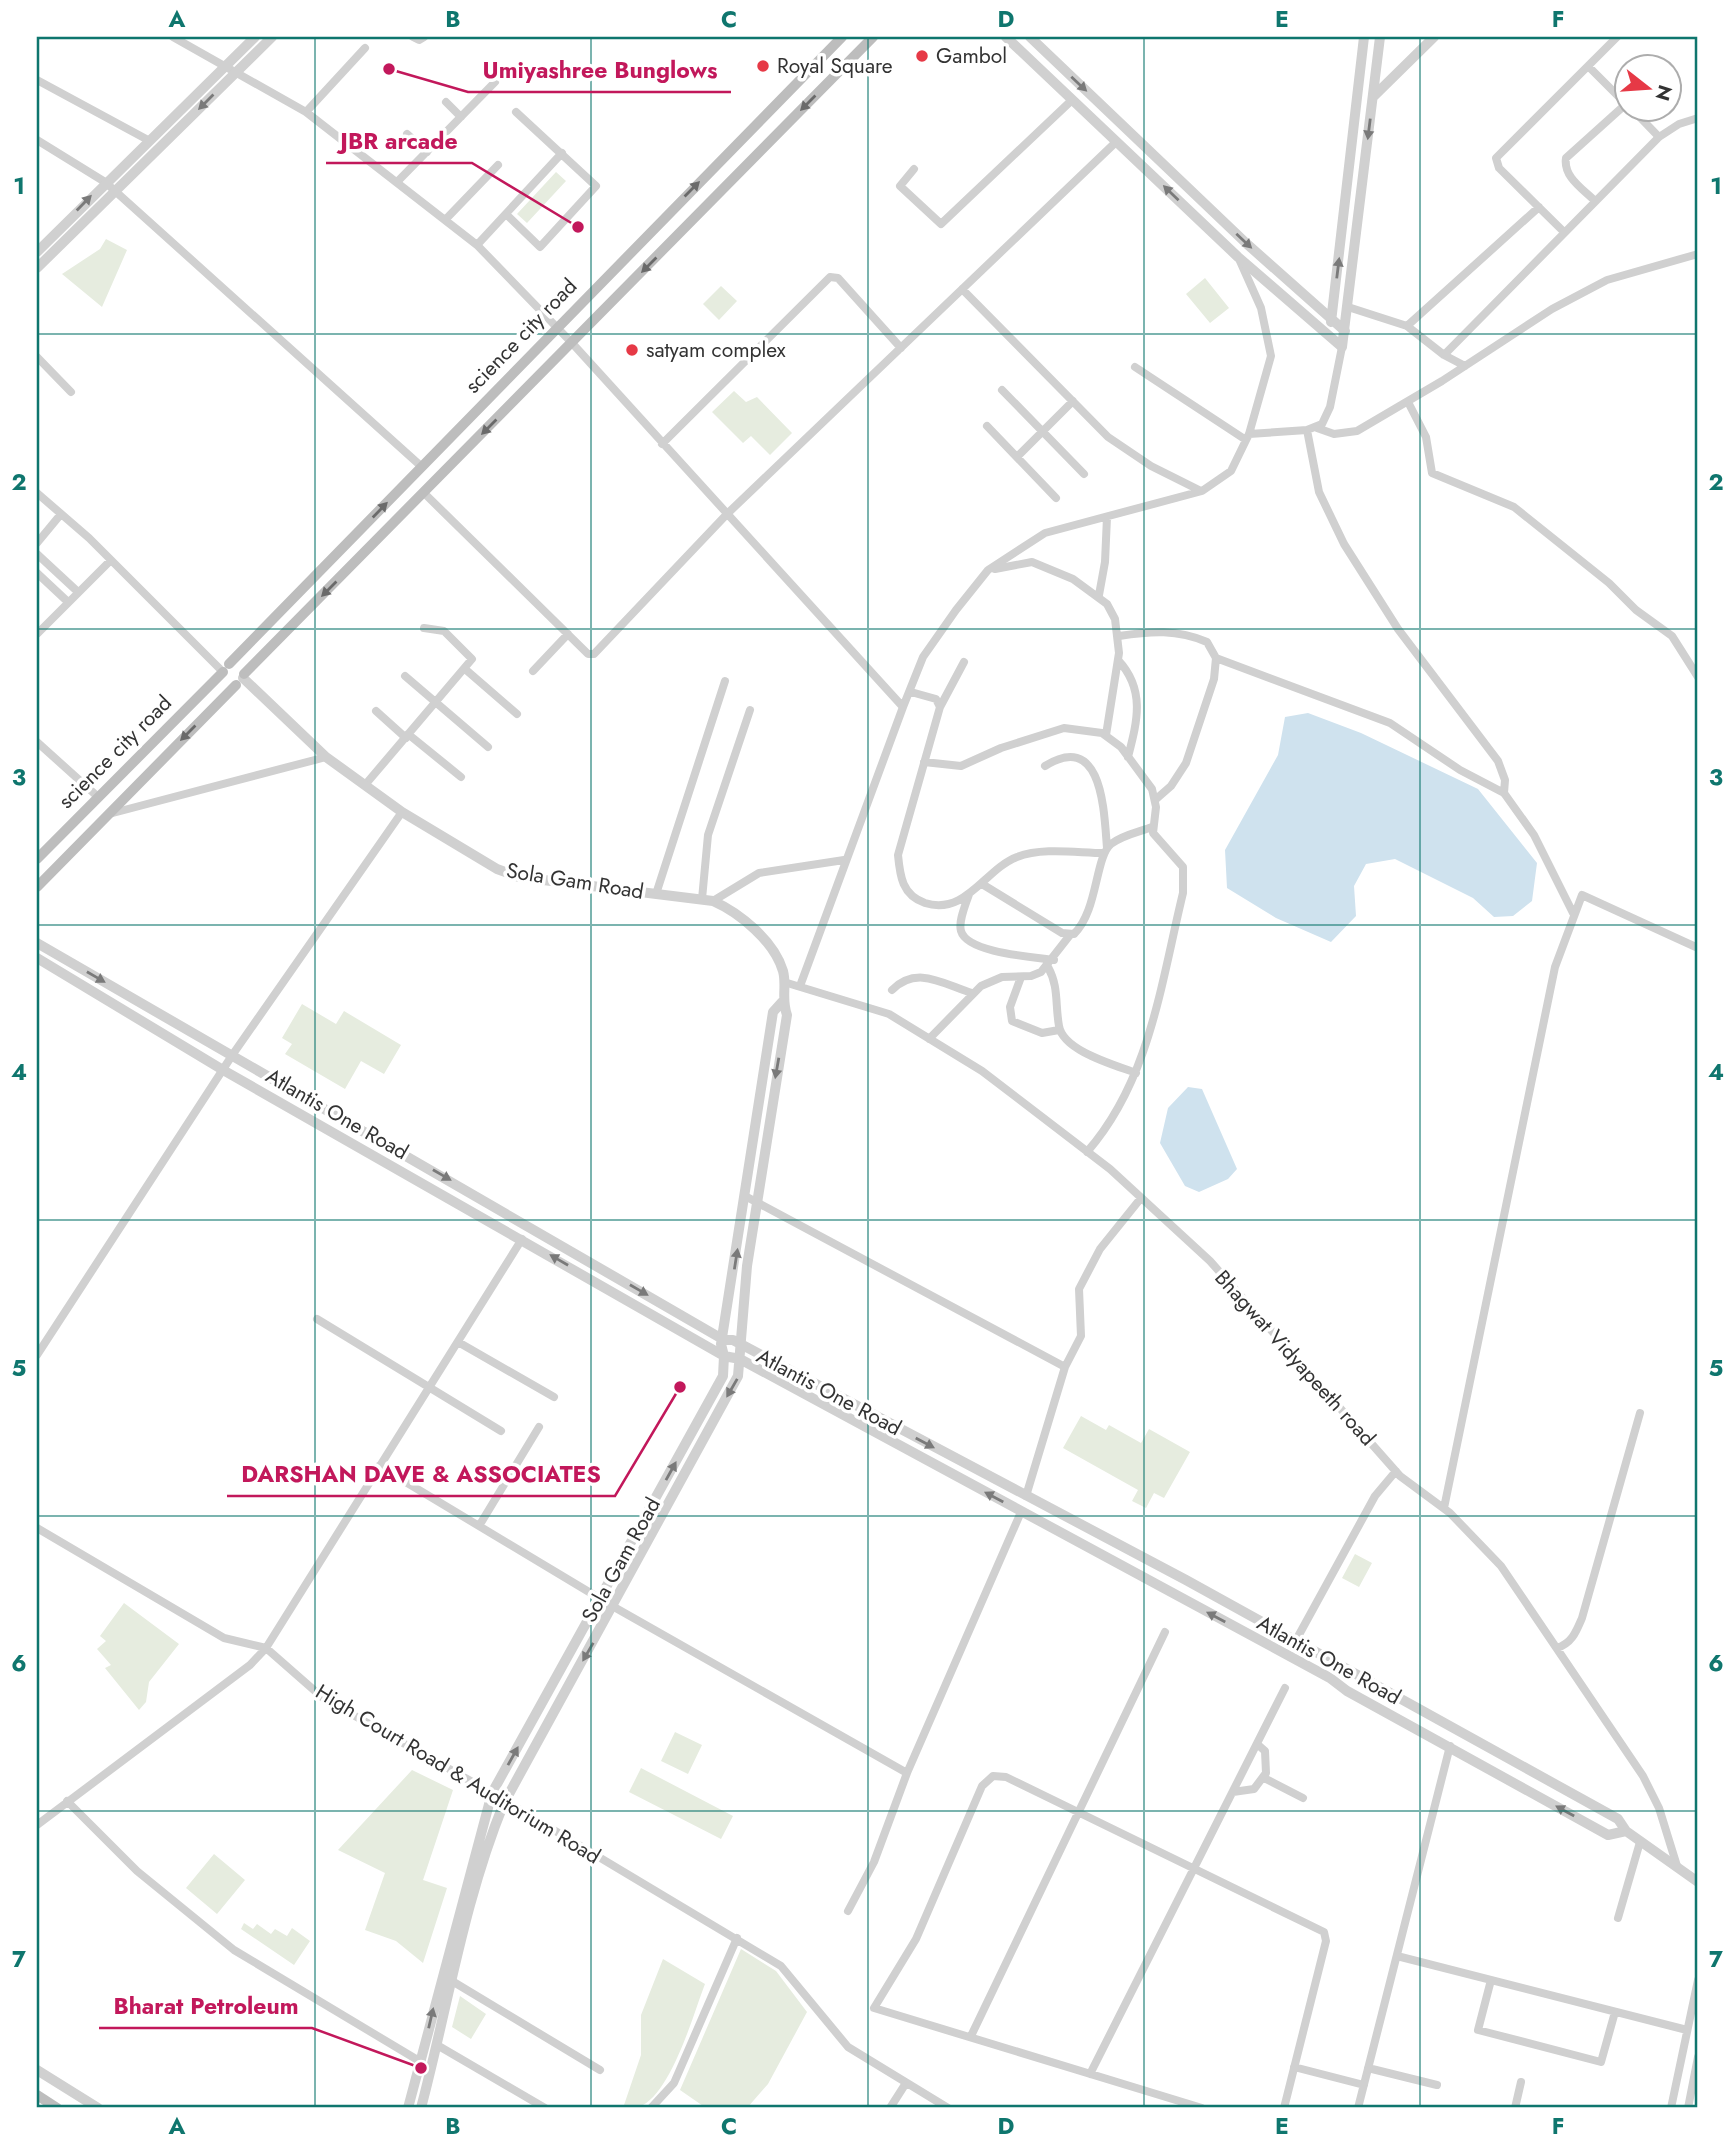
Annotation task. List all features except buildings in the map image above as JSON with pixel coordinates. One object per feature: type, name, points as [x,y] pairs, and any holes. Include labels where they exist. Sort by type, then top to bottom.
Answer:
[{"type":"main road","name":"science city road","points":[[37,859],[842,37]]},
{"type":"main road","points":[[37,887],[873,37]]},
{"type":"main road","points":[[239,666],[241,679],[226,682],[226,668],[239,666]]},
{"type":"main road","points":[[37,2095],[57,2108]]},
{"type":"street","points":[[173,37],[306,112],[477,245],[572,343],[904,707]]},
{"type":"street","points":[[37,252],[255,37]]},
{"type":"street","points":[[37,268],[272,37]]},
{"type":"street","points":[[413,37],[419,40],[424,37]]},
{"type":"street","points":[[1006,37],[1238,257],[1342,347]]},
{"type":"street","points":[[1030,37],[1247,244],[1345,331]]},
{"type":"street","points":[[1329,336],[1364,37]]},
{"type":"street","points":[[1380,37],[1345,331],[1327,417],[1321,431],[1320,492],[1339,535],[1398,629],[1498,761],[1506,780],[1504,793]]},
{"type":"street","points":[[1373,97],[1434,37]]},
{"type":"street","points":[[1564,232],[1499,168],[1496,158],[1617,37]]},
{"type":"street","points":[[306,112],[365,48]]},
{"type":"street","points":[[1588,66],[1612,90]]},
{"type":"street","points":[[37,80],[148,140]]},
{"type":"street","points":[[398,181],[495,82]]},
{"type":"street","points":[[914,169],[900,186],[942,224],[1072,100]]},
{"type":"street","points":[[446,102],[461,117]]},
{"type":"street","points":[[506,214],[540,247],[596,186],[516,112]]},
{"type":"street","points":[[1595,201],[1571,178],[1566,167],[1566,158],[1612,117]]},
{"type":"street","points":[[1444,355],[1659,137],[1679,124],[1698,118]]},
{"type":"street","points":[[1645,122],[1659,137]]},
{"type":"street","points":[[407,134],[427,152]]},
{"type":"street","points":[[37,140],[116,191],[422,467]]},
{"type":"street","points":[[424,493],[588,654],[599,650],[727,514],[1116,142]]},
{"type":"street","points":[[477,245],[562,153]]},
{"type":"street","points":[[446,219],[498,165]]},
{"type":"street","points":[[1407,327],[1539,207]]},
{"type":"street","points":[[1135,367],[1248,437],[1357,431],[1408,402],[1552,309],[1607,280],[1698,254]]},
{"type":"street","points":[[800,986],[844,860],[868,808],[923,657],[988,570],[1045,533],[1202,491],[1231,471],[1248,437],[1271,356],[1261,308],[1238,257]]},
{"type":"street","points":[[662,444],[830,276],[838,278],[901,348]]},
{"type":"street","points":[[962,289],[1108,437],[1174,480],[1202,491]]},
{"type":"street","points":[[1348,307],[1407,327],[1444,355],[1465,366]]},
{"type":"street","points":[[37,357],[71,392]]},
{"type":"street","points":[[1002,390],[1084,474]]},
{"type":"street","points":[[1017,457],[1073,401]]},
{"type":"street","points":[[1408,402],[1426,437],[1432,473],[1514,507],[1609,583],[1636,610],[1672,636],[1698,677]]},
{"type":"street","points":[[987,426],[1056,498]]},
{"type":"street","points":[[37,493],[226,668]]},
{"type":"street","points":[[37,544],[61,514]]},
{"type":"street","points":[[1099,595],[1105,562],[1107,517]]},
{"type":"street","points":[[37,554],[78,592]]},
{"type":"street","points":[[37,634],[111,560]]},
{"type":"street","points":[[988,570],[1031,562],[1073,579],[1099,595],[1115,620],[1119,636],[1118,660],[1106,735]]},
{"type":"street","points":[[37,573],[68,603]]},
{"type":"street","points":[[365,785],[465,669],[471,656],[444,631],[424,628]]},
{"type":"street","points":[[1119,636],[1152,631],[1184,634],[1207,642],[1216,658],[1214,679],[1186,763],[1171,786],[1156,800]]},
{"type":"street","points":[[534,671],[568,634]]},
{"type":"street","points":[[1216,658],[1383,720],[1406,732],[1460,770],[1504,793],[1534,835],[1573,913]]},
{"type":"street","points":[[1118,660],[1129,674],[1138,704],[1128,757]]},
{"type":"street","points":[[964,662],[940,707],[898,855],[900,878],[914,899],[944,906],[969,894],[1000,866],[1019,856],[1106,851],[1119,839],[1152,827]]},
{"type":"street","points":[[465,669],[517,714]]},
{"type":"street","points":[[405,676],[488,747]]},
{"type":"street","name":"Sola Gam Road","points":[[241,679],[326,757],[459,849],[508,874],[713,901],[729,908],[763,939],[780,964],[784,982],[782,1002],[787,1014],[757,1202],[739,1345],[743,1353],[738,1376],[614,1607],[504,1803],[488,1841],[452,1981],[424,2107]]},
{"type":"street","points":[[656,894],[725,681]]},
{"type":"street","points":[[911,692],[936,699],[940,707]]},
{"type":"street","points":[[702,898],[708,835],[750,710]]},
{"type":"street","points":[[376,711],[461,777]]},
{"type":"street","points":[[924,762],[961,765],[1001,748],[1064,727],[1106,735],[1128,757],[1152,789],[1156,800],[1153,833],[1183,867],[1184,877],[1147,1040],[1136,1073],[1112,1119],[1087,1152]]},
{"type":"street","points":[[37,742],[97,796]]},
{"type":"street","points":[[982,884],[1062,933],[1077,932],[1090,909],[1106,851],[1101,790],[1090,767],[1080,760],[1067,756],[1058,757],[1045,766]]},
{"type":"street","points":[[104,816],[326,757]]},
{"type":"street","points":[[37,1355],[233,1054],[402,812]]},
{"type":"street","points":[[713,901],[760,873],[844,860]]},
{"type":"street","points":[[969,894],[960,924],[963,936],[968,941],[990,950],[1051,963]]},
{"type":"street","points":[[1444,1508],[1555,967],[1573,913],[1583,895],[1698,948]]},
{"type":"street","points":[[929,1039],[972,993],[994,979],[1041,972],[1051,963],[1070,934]]},
{"type":"street","name":"Atlantis One Road","points":[[37,943],[724,1340],[733,1340],[1026,1496],[1618,1819],[1626,1832],[1698,1882]]},
{"type":"street","name":"Atlantis One Road","points":[[37,958],[223,1070],[724,1356],[740,1359],[1608,1835],[1626,1832]]},
{"type":"street","points":[[1051,963],[1057,986],[1059,1030],[1080,1051],[1136,1073]]},
{"type":"street","points":[[892,990],[902,981],[918,976],[972,993]]},
{"type":"street","points":[[1021,977],[1010,1007],[1012,1021],[1042,1033],[1059,1030]]},
{"type":"street","name":"Bhagwat Vidyapeeth road","points":[[784,982],[889,1014],[982,1071],[1087,1152],[1210,1261],[1396,1471],[1444,1508],[1501,1566],[1643,1776],[1659,1808],[1677,1866]]},
{"type":"street","name":"Sola Gam Road","points":[[408,2108],[441,1975],[492,1793],[723,1376],[724,1340],[773,1012],[782,1002]]},
{"type":"street","points":[[745,1196],[1065,1367]]},
{"type":"street","points":[[1026,1496],[1065,1367],[1081,1336],[1079,1289],[1100,1249],[1141,1198]]},
{"type":"street","points":[[37,1825],[250,1665],[266,1648],[522,1239]]},
{"type":"street","points":[[317,1319],[501,1431]]},
{"type":"street","points":[[457,1342],[554,1397]]},
{"type":"street","points":[[1557,1648],[1566,1645],[1575,1635],[1640,1413]]},
{"type":"street","points":[[479,1526],[539,1427]]},
{"type":"street","points":[[379,1466],[600,1599],[907,1773]]},
{"type":"street","points":[[1295,1642],[1375,1496],[1396,1471]]},
{"type":"street","points":[[848,1912],[874,1862],[907,1773],[1021,1512]]},
{"type":"street","name":"High Court Road & Auditorium Road","points":[[37,1528],[224,1638],[266,1648],[323,1698],[492,1793],[504,1803],[781,1966],[848,2047],[948,2108]]},
{"type":"street","points":[[971,2036],[1166,1632]]},
{"type":"street","points":[[1090,2074],[1285,1688]]},
{"type":"street","points":[[1233,1792],[1254,1789],[1264,1778],[1267,1762],[1265,1751],[1257,1744]]},
{"type":"street","points":[[1358,2108],[1450,1746]]},
{"type":"street","points":[[1202,2108],[874,2008],[916,1938],[982,1786],[993,1776],[1006,1777],[1324,1932],[1326,1941],[1284,2108]]},
{"type":"street","points":[[1264,1778],[1303,1798]]},
{"type":"street","points":[[67,1801],[137,1871],[234,1950],[421,2062]]},
{"type":"street","points":[[1618,1918],[1640,1842]]},
{"type":"street","points":[[651,2108],[674,2083],[737,1938]]},
{"type":"street","points":[[1397,1956],[1686,2030]]},
{"type":"street","points":[[1491,1980],[1478,2030],[1601,2063],[1615,2011]]},
{"type":"street","points":[[1671,2108],[1698,1980]]},
{"type":"street","points":[[452,1981],[600,2070]]},
{"type":"street","points":[[437,2045],[545,2108]]},
{"type":"street","points":[[1688,2108],[1698,2057]]},
{"type":"street","points":[[1294,2067],[1364,2085]]},
{"type":"street","points":[[1368,2068],[1437,2085]]},
{"type":"street","points":[[37,2070],[98,2108]]},
{"type":"street","points":[[1515,2108],[1521,2082]]},
{"type":"street","points":[[890,2108],[906,2083]]},
{"type":"shaded area","points":[[556,172],[566,181],[527,223],[517,214]]},
{"type":"shaded area","points":[[106,239],[127,250],[102,307],[62,274],[100,249]]},
{"type":"shaded area","points":[[1205,278],[1229,308],[1210,323],[1186,294]]},
{"type":"shaded area","points":[[721,286],[737,301],[719,320],[703,304]]},
{"type":"shaded area","points":[[734,391],[746,402],[757,397],[792,433],[770,455],[751,436],[743,443],[712,412]]},
{"type":"shaded area","points":[[302,1004],[336,1024],[344,1011],[401,1045],[384,1074],[361,1061],[345,1089],[285,1054],[292,1044],[282,1038]]},
{"type":"shaded area","points":[[1081,1416],[1106,1430],[1109,1425],[1141,1443],[1149,1429],[1190,1452],[1164,1498],[1154,1493],[1146,1508],[1132,1501],[1138,1490],[1063,1448]]},
{"type":"shaded area","points":[[1355,1554],[1372,1563],[1359,1587],[1342,1578]]},
{"type":"shaded area","points":[[124,1603],[179,1644],[149,1682],[146,1702],[139,1710],[105,1668],[111,1665],[97,1649],[106,1641],[100,1636]]},
{"type":"shaded area","points":[[675,1732],[702,1745],[688,1774],[661,1761]]},
{"type":"shaded area","points":[[641,1768],[733,1816],[721,1839],[629,1792]]},
{"type":"shaded area","points":[[412,1770],[453,1790],[423,1880],[447,1888],[423,1963],[396,1941],[365,1930],[385,1873],[338,1850]]},
{"type":"shaded area","points":[[214,1854],[245,1880],[217,1914],[186,1888]]},
{"type":"shaded area","points":[[244,1923],[253,1929],[257,1924],[271,1934],[275,1929],[287,1936],[292,1928],[310,1941],[294,1965],[241,1929]]},
{"type":"shaded area","points":[[741,1949],[776,1971],[807,2012],[768,2084],[747,2108],[706,2108],[680,2090]]},
{"type":"shaded area","points":[[663,1959],[705,1984],[680,2053],[661,2087],[651,2100],[639,2107],[623,2108],[641,2055],[641,2015]]},
{"type":"shaded area","points":[[460,1996],[486,2014],[471,2039],[452,2027]]},
{"type":"water","points":[[1308,713],[1361,733],[1478,789],[1537,863],[1532,901],[1513,916],[1494,917],[1473,898],[1395,859],[1366,864],[1354,886],[1356,916],[1331,942],[1276,918],[1227,888],[1225,850],[1278,755],[1285,717]]},
{"type":"water","points":[[1188,1087],[1202,1089],[1237,1169],[1228,1179],[1199,1192],[1185,1186],[1160,1143],[1168,1108]]},
{"type":"place","name":"Gambol","points":[[922,56]]},
{"type":"place","name":"Royal Square","points":[[763,66]]},
{"type":"place","name":"Umiyashree Bunglows","points":[[389,69]]},
{"type":"place","name":"JBR arcade","points":[[578,227]]},
{"type":"place","name":"satyam complex","points":[[632,350]]},
{"type":"place","name":"DARSHAN DAVE & ASSOCIATES","points":[[680,1387]]},
{"type":"place","name":"Bharat Petroleum","points":[[421,2068]]}]
